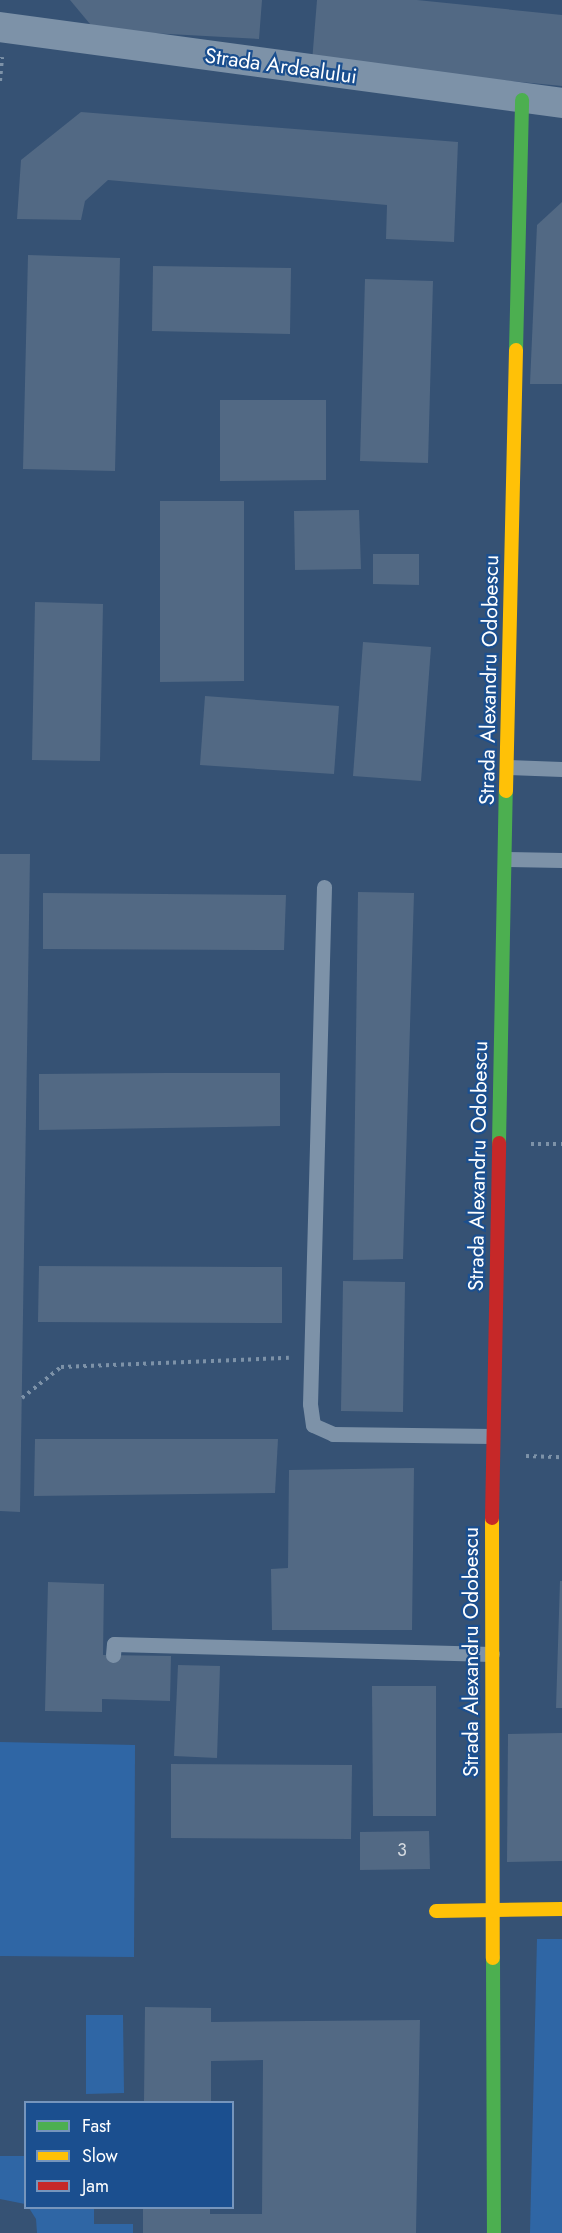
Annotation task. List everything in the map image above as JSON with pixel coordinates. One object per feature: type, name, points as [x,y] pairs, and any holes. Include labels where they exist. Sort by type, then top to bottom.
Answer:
[{"type":"street","name":"Strada Ardealului","points":[[0,27],[562,104]]},
{"type":"street","name":"Strada Alexandru Odobescu","points":[[494,2233],[496,1992],[493,1911],[492,1436],[522,100]]},
{"type":"street","points":[[436,1911],[562,1909]]},
{"type":"lane","points":[[508,767],[562,769]]},
{"type":"lane","points":[[506,859],[562,860]]},
{"type":"lane","points":[[324,887],[311,1357],[313,1425],[333,1434],[492,1436]]},
{"type":"lane","points":[[113,1655],[114,1644],[492,1654]]},
{"type":"path","points":[[22,1398],[61,1367],[311,1357]]},
{"type":"shaded area","points":[[0,1742],[135,1745],[134,1957],[0,1956]]},
{"type":"shaded area","points":[[537,1939],[562,1939],[562,2233],[530,2233]]},
{"type":"shaded area","points":[[86,2015],[123,2015],[124,2093],[86,2094]]},
{"type":"shaded area","points":[[0,2156],[24,2156],[24,2204],[0,2199]]},
{"type":"shaded area","points":[[30,2209],[94,2209],[94,2224],[133,2224],[133,2233],[37,2233],[36,2219]]},
{"type":"building","points":[[70,0],[262,0],[259,39],[95,30]]},
{"type":"building","points":[[317,0],[417,0],[562,15],[562,86],[312,62]]},
{"type":"building","points":[[81,112],[458,142],[454,242],[386,239],[387,205],[108,180],[85,201],[81,220],[17,219],[21,160]]},
{"type":"building","points":[[562,202],[562,384],[530,384],[537,225]]},
{"type":"building","points":[[28,255],[120,258],[115,471],[23,469]]},
{"type":"building","points":[[153,266],[291,268],[290,334],[152,331]]},
{"type":"building","points":[[365,279],[433,281],[428,463],[360,461]]},
{"type":"building","points":[[220,400],[326,400],[326,480],[220,481]]},
{"type":"building","points":[[160,501],[244,501],[244,681],[160,682]]},
{"type":"building","points":[[359,510],[361,569],[295,570],[294,511]]},
{"type":"building","points":[[373,554],[419,554],[419,585],[373,584]]},
{"type":"building","points":[[35,602],[103,604],[100,761],[32,760]]},
{"type":"building","points":[[363,642],[431,647],[421,781],[353,776]]},
{"type":"building","points":[[205,696],[339,706],[334,774],[200,765]]},
{"type":"building","points":[[0,854],[30,854],[20,1512],[0,1511]]},
{"type":"building","points":[[358,892],[414,893],[403,1259],[353,1260]]},
{"type":"building","points":[[43,893],[286,895],[284,950],[43,949]]},
{"type":"building","points":[[280,1073],[280,1126],[39,1130],[39,1074]]},
{"type":"building","points":[[39,1266],[282,1267],[282,1323],[38,1322]]},
{"type":"building","points":[[343,1281],[405,1282],[403,1412],[341,1411]]},
{"type":"building","points":[[35,1439],[278,1439],[275,1493],[34,1496]]},
{"type":"building","points":[[414,1468],[412,1630],[272,1630],[271,1569],[288,1568],[289,1470]]},
{"type":"building","points":[[560,1581],[562,1581],[562,1708],[556,1708]]},
{"type":"building","points":[[48,1582],[104,1584],[103,1655],[171,1656],[170,1701],[102,1699],[102,1712],[45,1711]]},
{"type":"building","points":[[178,1665],[220,1666],[217,1758],[174,1756]]},
{"type":"building","points":[[372,1686],[436,1686],[436,1816],[373,1816]]},
{"type":"building","points":[[562,1733],[562,1861],[507,1862],[508,1734]]},
{"type":"building","points":[[171,1764],[352,1765],[351,1839],[171,1838]]},
{"type":"building","points":[[429,1831],[430,1869],[360,1870],[360,1832]]},
{"type":"building","points":[[145,2007],[211,2008],[211,2022],[420,2020],[416,2233],[143,2233],[143,2209],[210,2209],[210,2214],[262,2214],[263,2060],[211,2061],[211,2101],[144,2101]]},
{"type":"traffic: fast","points":[[516,350],[522,100]]},
{"type":"traffic: fast","points":[[499,1143],[506,791]]},
{"type":"traffic: fast","points":[[493,1958],[494,2233]]},
{"type":"traffic: slow","points":[[506,791],[516,350]]},
{"type":"traffic: slow","points":[[492,1518],[493,1958]]},
{"type":"traffic: slow","points":[[436,1911],[562,1909]]},
{"type":"traffic: jam","points":[[492,1518],[499,1143]]}]
